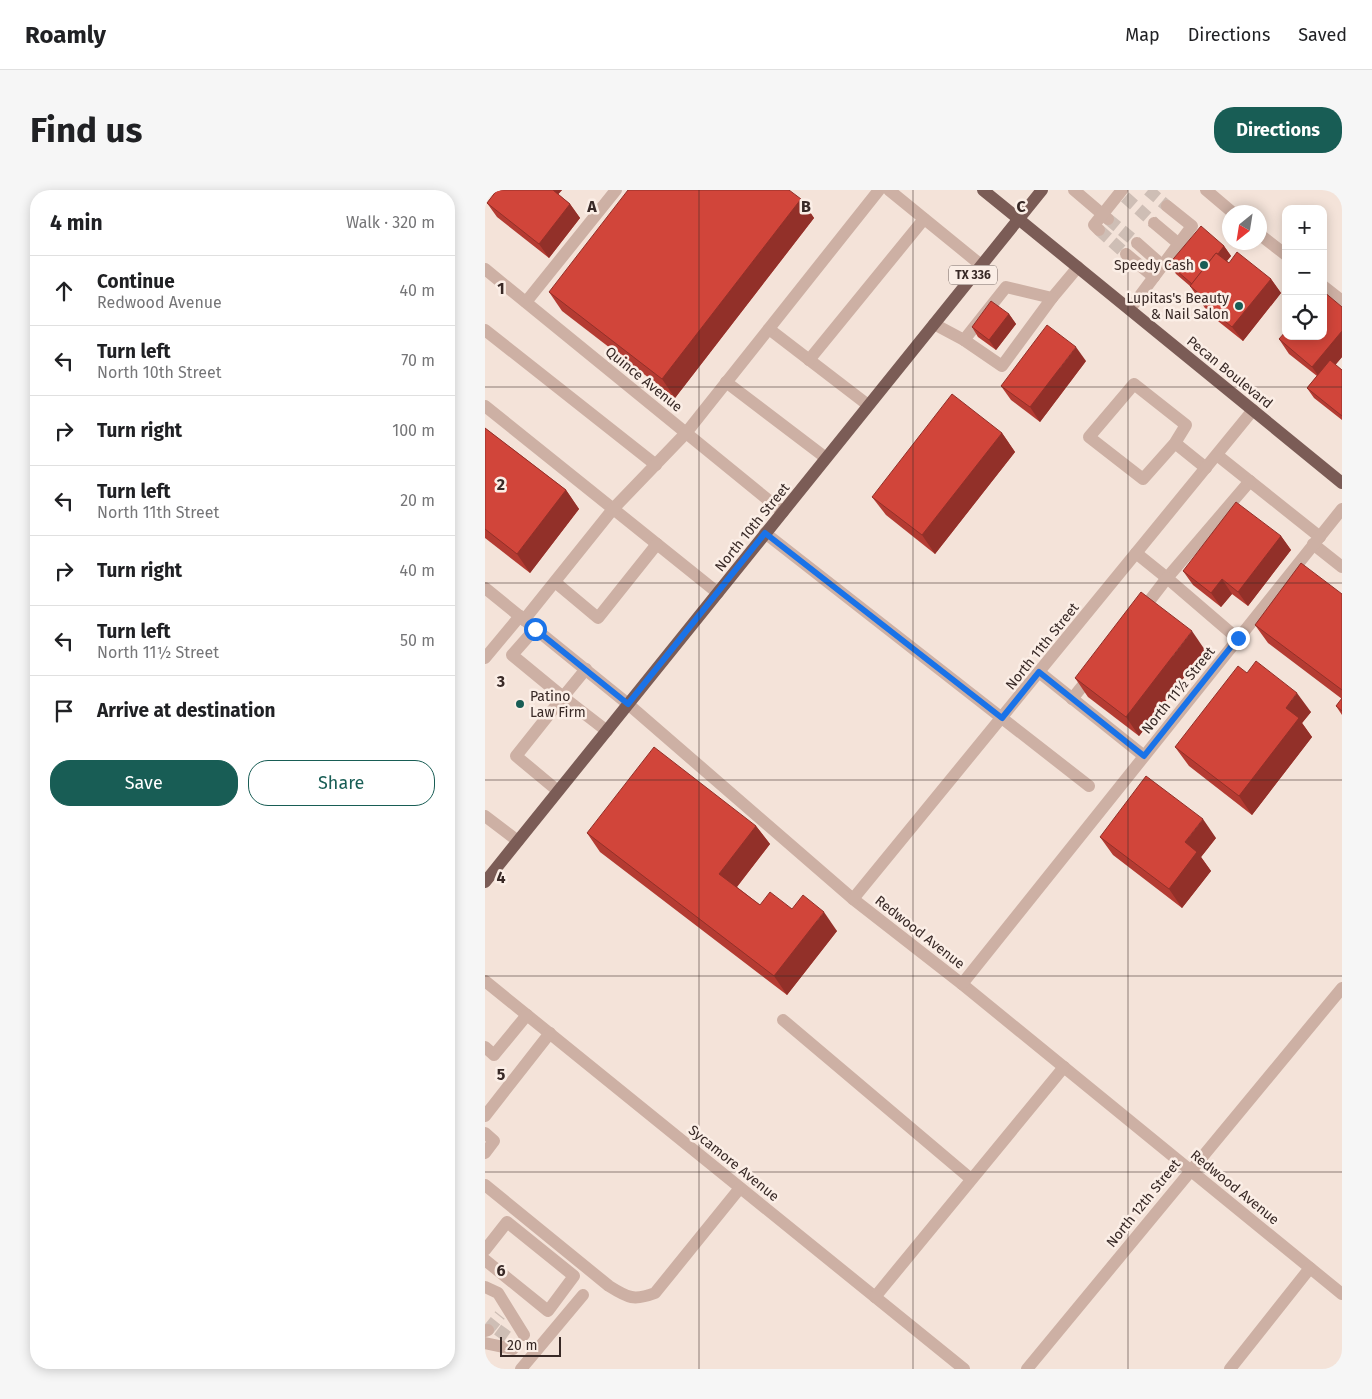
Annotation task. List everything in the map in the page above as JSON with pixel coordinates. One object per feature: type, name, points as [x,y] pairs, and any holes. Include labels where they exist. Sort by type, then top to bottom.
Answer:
[{"type":"main road","name":"Pecan Boulevard","points":[[983,190],[1342,483]]},
{"type":"main road","name":"North 10th Street","points":[[485,882],[1042,190]]},
{"type":"street","points":[[526,302],[616,190]]},
{"type":"street","points":[[485,658],[555,582],[613,509],[686,433],[879,190]]},
{"type":"street","points":[[889,190],[981,265]]},
{"type":"street","points":[[1074,190],[1105,217]]},
{"type":"street","points":[[1206,190],[1224,205]]},
{"type":"street","points":[[1099,230],[1094,226],[1105,217],[1122,193]]},
{"type":"street","points":[[1130,309],[1192,226],[1167,206]]},
{"type":"street","points":[[809,360],[924,219]]},
{"type":"street","points":[[1154,222],[1179,244]]},
{"type":"street","points":[[1267,240],[1282,252]]},
{"type":"street","points":[[1137,243],[1163,266]]},
{"type":"street","points":[[1126,254],[1154,277]]},
{"type":"street","points":[[934,324],[964,340],[1002,366],[1052,298],[1078,267]]},
{"type":"street","name":"Quince Avenue","points":[[485,269],[783,512]]},
{"type":"street","points":[[964,340],[984,322],[1006,287],[1052,298]]},
{"type":"street","points":[[1327,289],[1342,301]]},
{"type":"street","points":[[485,330],[655,465]]},
{"type":"street","points":[[769,330],[869,405]]},
{"type":"street","points":[[1005,338],[1017,346]]},
{"type":"street","points":[[727,382],[826,458]]},
{"type":"street","points":[[1134,384],[1186,425],[1175,443],[1143,479],[1089,437],[1134,384]]},
{"type":"street","points":[[485,406],[718,593]]},
{"type":"street","name":"North 11th Street","points":[[853,899],[1253,410]]},
{"type":"street","points":[[1175,443],[1207,468]]},
{"type":"street","points":[[1217,455],[1250,481],[1317,540],[1342,567]]},
{"type":"street","points":[[1131,624],[1167,578],[1250,481]]},
{"type":"street","name":"North 11½ Street","points":[[962,984],[1342,508]]},
{"type":"street","points":[[765,533],[1089,786]]},
{"type":"street","points":[[555,582],[598,618],[657,544]]},
{"type":"street","points":[[1136,554],[1238,638]]},
{"type":"street","name":"Redwood Avenue","points":[[485,588],[628,704],[853,899],[962,984],[1342,1294]]},
{"type":"street","points":[[535,629],[512,655],[607,731]]},
{"type":"street","points":[[1072,699],[1102,661]]},
{"type":"street","points":[[558,791],[516,756],[586,669]]},
{"type":"street","points":[[1039,672],[1144,756]]},
{"type":"street","points":[[485,816],[518,841]]},
{"type":"street","name":"Sycamore Avenue","points":[[485,981],[964,1369]]},
{"type":"street","name":"North 12th Street","points":[[1027,1369],[1342,988]]},
{"type":"street","points":[[485,1047],[495,1055],[527,1015]]},
{"type":"street","points":[[783,1020],[971,1180]]},
{"type":"street","points":[[485,1116],[550,1033]]},
{"type":"street","points":[[875,1297],[1063,1067]]},
{"type":"street","points":[[485,1133],[494,1140],[485,1152]]},
{"type":"street","points":[[485,1185],[620,1293],[630,1298],[643,1298],[655,1293],[740,1188]]},
{"type":"street","points":[[485,1250],[507,1222],[574,1276],[548,1311],[485,1260]]},
{"type":"street","points":[[547,1255],[556,1243]]},
{"type":"street","points":[[1231,1369],[1310,1268]]},
{"type":"street","points":[[485,1299],[499,1293],[508,1279]]},
{"type":"street","points":[[485,1290],[499,1293],[524,1335]]},
{"type":"street","points":[[499,1293],[504,1319]]},
{"type":"street","points":[[521,1369],[583,1295]]},
{"type":"street","points":[[485,1343],[513,1349]]},
{"type":"building","points":[[497,190],[553,190],[570,204],[539,244],[487,203]]},
{"type":"building","points":[[628,190],[789,190],[801,199],[662,379],[549,292]]},
{"type":"building","points":[[1201,226],[1222,244],[1222,249],[1218,254],[1216,253],[1192,284],[1169,264]]},
{"type":"building","name":"Lupitas's Beauty & Nail Salon","points":[[1237,252],[1271,279],[1232,327],[1199,300],[1202,296],[1190,286],[1216,253],[1229,263]]},
{"type":"building","points":[[1327,294],[1342,307],[1342,331],[1312,367],[1279,339],[1282,336],[1282,340],[1327,340]]},
{"type":"building","points":[[991,301],[1009,314],[989,340],[972,327]]},
{"type":"building","points":[[1047,325],[1076,347],[1030,407],[1001,386]]},
{"type":"building","points":[[1330,360],[1342,370],[1342,416],[1307,388]]},
{"type":"building","points":[[952,394],[1002,433],[922,535],[872,497]]},
{"type":"building","points":[[485,428],[566,490],[517,554],[485,529]]},
{"type":"building","points":[[1236,502],[1281,536],[1238,592],[1222,579],[1211,593],[1183,571]]},
{"type":"building","points":[[1301,563],[1342,594],[1342,690],[1255,625]]},
{"type":"building","points":[[1141,592],[1192,631],[1126,717],[1075,678]]},
{"type":"building","points":[[1256,661],[1297,693],[1286,708],[1299,718],[1239,796],[1175,747],[1238,666],[1247,673]]},
{"type":"building","points":[[1342,698],[1342,711],[1336,706]]},
{"type":"building","points":[[654,747],[756,826],[719,874],[760,905],[770,892],[792,909],[803,895],[824,912],[774,976],[587,833]]},
{"type":"building","points":[[1146,776],[1203,819],[1185,842],[1197,852],[1169,889],[1100,837]]},
{"type":"tunnel","points":[[1148,190],[1167,206]]},
{"type":"tunnel","points":[[1125,197],[1154,223]]},
{"type":"tunnel","points":[[1108,219],[1137,243]]},
{"type":"tunnel","points":[[1099,230],[1126,254]]},
{"type":"tunnel","points":[[488,1330],[500,1315]]},
{"type":"tunnel","points":[[499,1338],[509,1324]]},
{"type":"place","name":"Speedy Cash","points":[[1204,265]]},
{"type":"place","name":"Lupitas's Beauty & Nail Salon","points":[[1239,306]]},
{"type":"place","name":"Patino Law Firm","points":[[520,704]]},
{"type":"route","points":[[535,629],[628,704],[765,533],[1002,718],[1039,672],[1144,756],[1238,638]]}]
